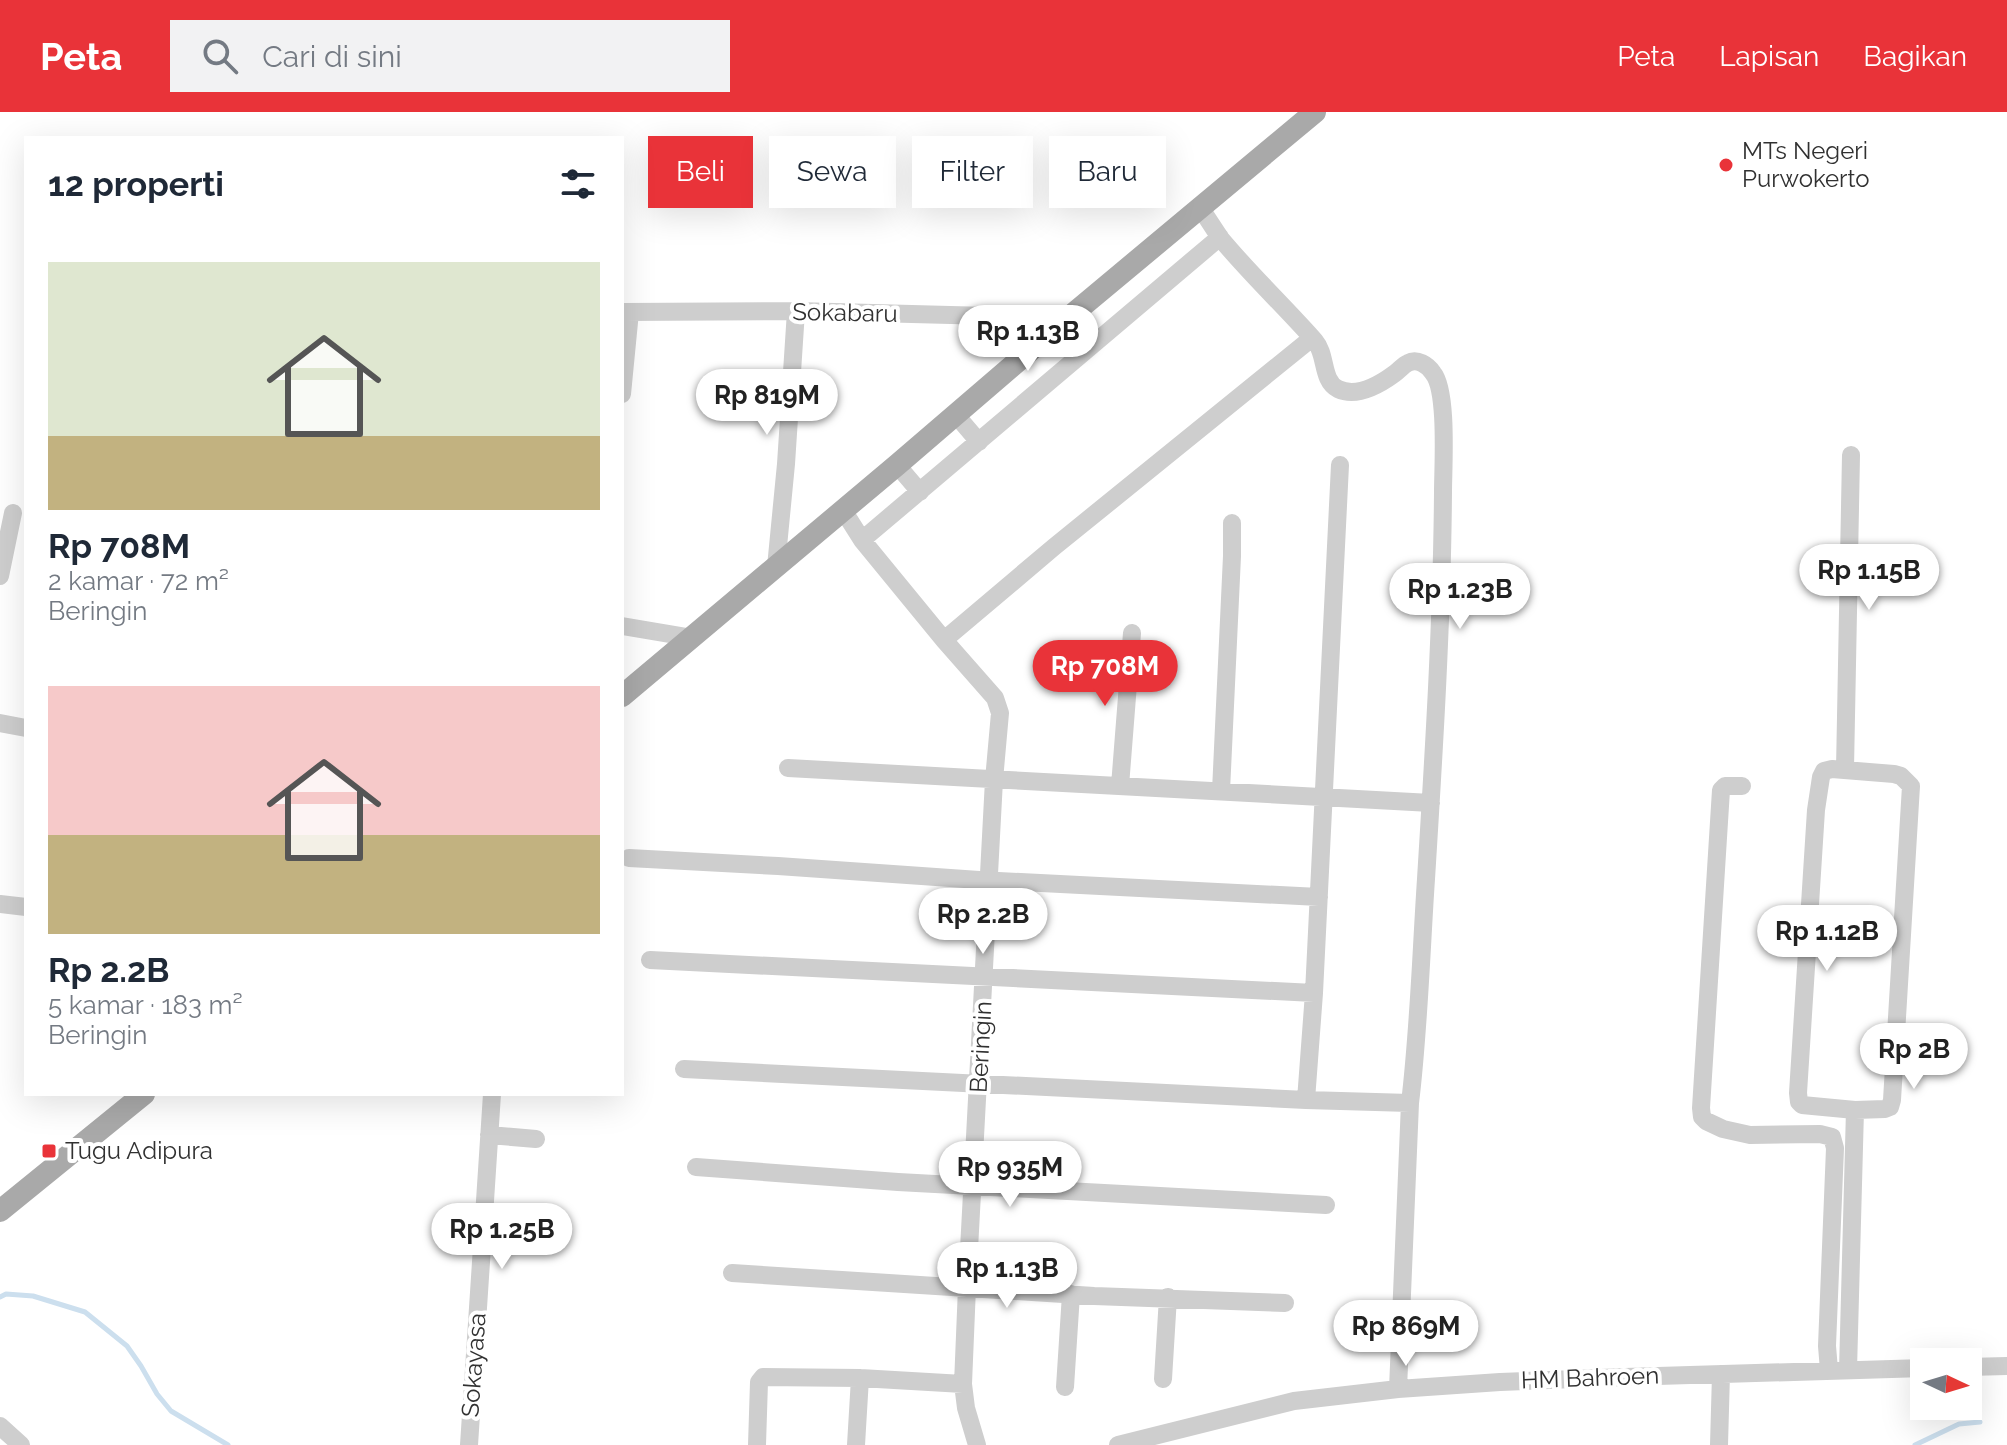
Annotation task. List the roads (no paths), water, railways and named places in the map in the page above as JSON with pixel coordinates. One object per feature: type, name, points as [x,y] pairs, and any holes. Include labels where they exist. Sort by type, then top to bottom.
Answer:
[{"type":"main road","points":[[624,694],[1315,112]]},
{"type":"main road","points":[[0,1211],[142,1096]]},
{"type":"street","points":[[1201,209],[1220,237],[1319,345],[1330,383],[1347,391],[1375,387],[1408,362],[1416,361],[1435,374],[1441,393],[1442,564],[1431,803],[1410,1103],[1398,1389]]},
{"type":"street","points":[[862,540],[1220,237]]},
{"type":"street","points":[[776,567],[796,311]]},
{"type":"street","name":"Sokabaru","points":[[626,312],[796,311],[1068,318]]},
{"type":"street","points":[[624,353],[626,312]]},
{"type":"street","points":[[944,640],[1312,338]]},
{"type":"street","points":[[956,415],[979,442]]},
{"type":"street","points":[[1845,769],[1851,455]]},
{"type":"street","points":[[897,465],[920,492]]},
{"type":"street","points":[[1306,1100],[1340,465]]},
{"type":"street","name":"Beringin","points":[[843,510],[862,540],[981,680],[999,706],[963,1384],[966,1408],[977,1445]]},
{"type":"street","points":[[0,576],[13,513]]},
{"type":"street","points":[[1221,791],[1232,523]]},
{"type":"street","points":[[624,626],[693,638]]},
{"type":"street","points":[[1120,786],[1132,633]]},
{"type":"street","points":[[0,723],[24,728]]},
{"type":"street","points":[[788,768],[1431,803]]},
{"type":"street","points":[[1832,769],[1894,774],[1901,776],[1911,786],[1892,1100],[1890,1107],[1885,1109],[1855,1110],[1802,1105],[1798,1093],[1818,796],[1824,771],[1832,769]]},
{"type":"street","points":[[1742,786],[1725,786],[1721,790],[1702,1117],[1738,1133],[1820,1134],[1832,1137],[1835,1148],[1827,1346],[1829,1370]]},
{"type":"street","points":[[629,858],[1319,897]]},
{"type":"street","points":[[0,904],[24,907]]},
{"type":"street","points":[[650,960],[1314,993]]},
{"type":"street","points":[[684,1069],[1410,1103]]},
{"type":"street","name":"Sokayasa","points":[[469,1445],[492,1096]]},
{"type":"street","points":[[1848,1370],[1855,1110]]},
{"type":"street","points":[[489,1135],[536,1139]]},
{"type":"street","points":[[696,1167],[1326,1205]]},
{"type":"street","points":[[732,1273],[1071,1294],[1285,1303]]},
{"type":"street","points":[[1065,1387],[1071,1294]]},
{"type":"street","points":[[1163,1379],[1168,1297]]},
{"type":"street","points":[[1982,1367],[2007,1366]]},
{"type":"street","name":"HM Bahroen","points":[[1118,1445],[1294,1401],[1398,1389],[1500,1382],[1910,1368]]},
{"type":"street","points":[[1719,1445],[1721,1374]]},
{"type":"street","points":[[757,1445],[760,1378],[763,1377],[963,1384]]},
{"type":"street","points":[[856,1445],[860,1378]]},
{"type":"street","points":[[0,1426],[21,1445]]},
{"type":"waterway","points":[[0,1297],[6,1294],[33,1296],[85,1312],[127,1346],[171,1411],[228,1445]]},
{"type":"waterway","points":[[1915,1445],[1959,1424],[1980,1422]]},
{"type":"place","name":"MTs Negeri Purwokerto","points":[[1726,165]]},
{"type":"place","name":"Tugu Adipura","points":[[49,1151]]}]
